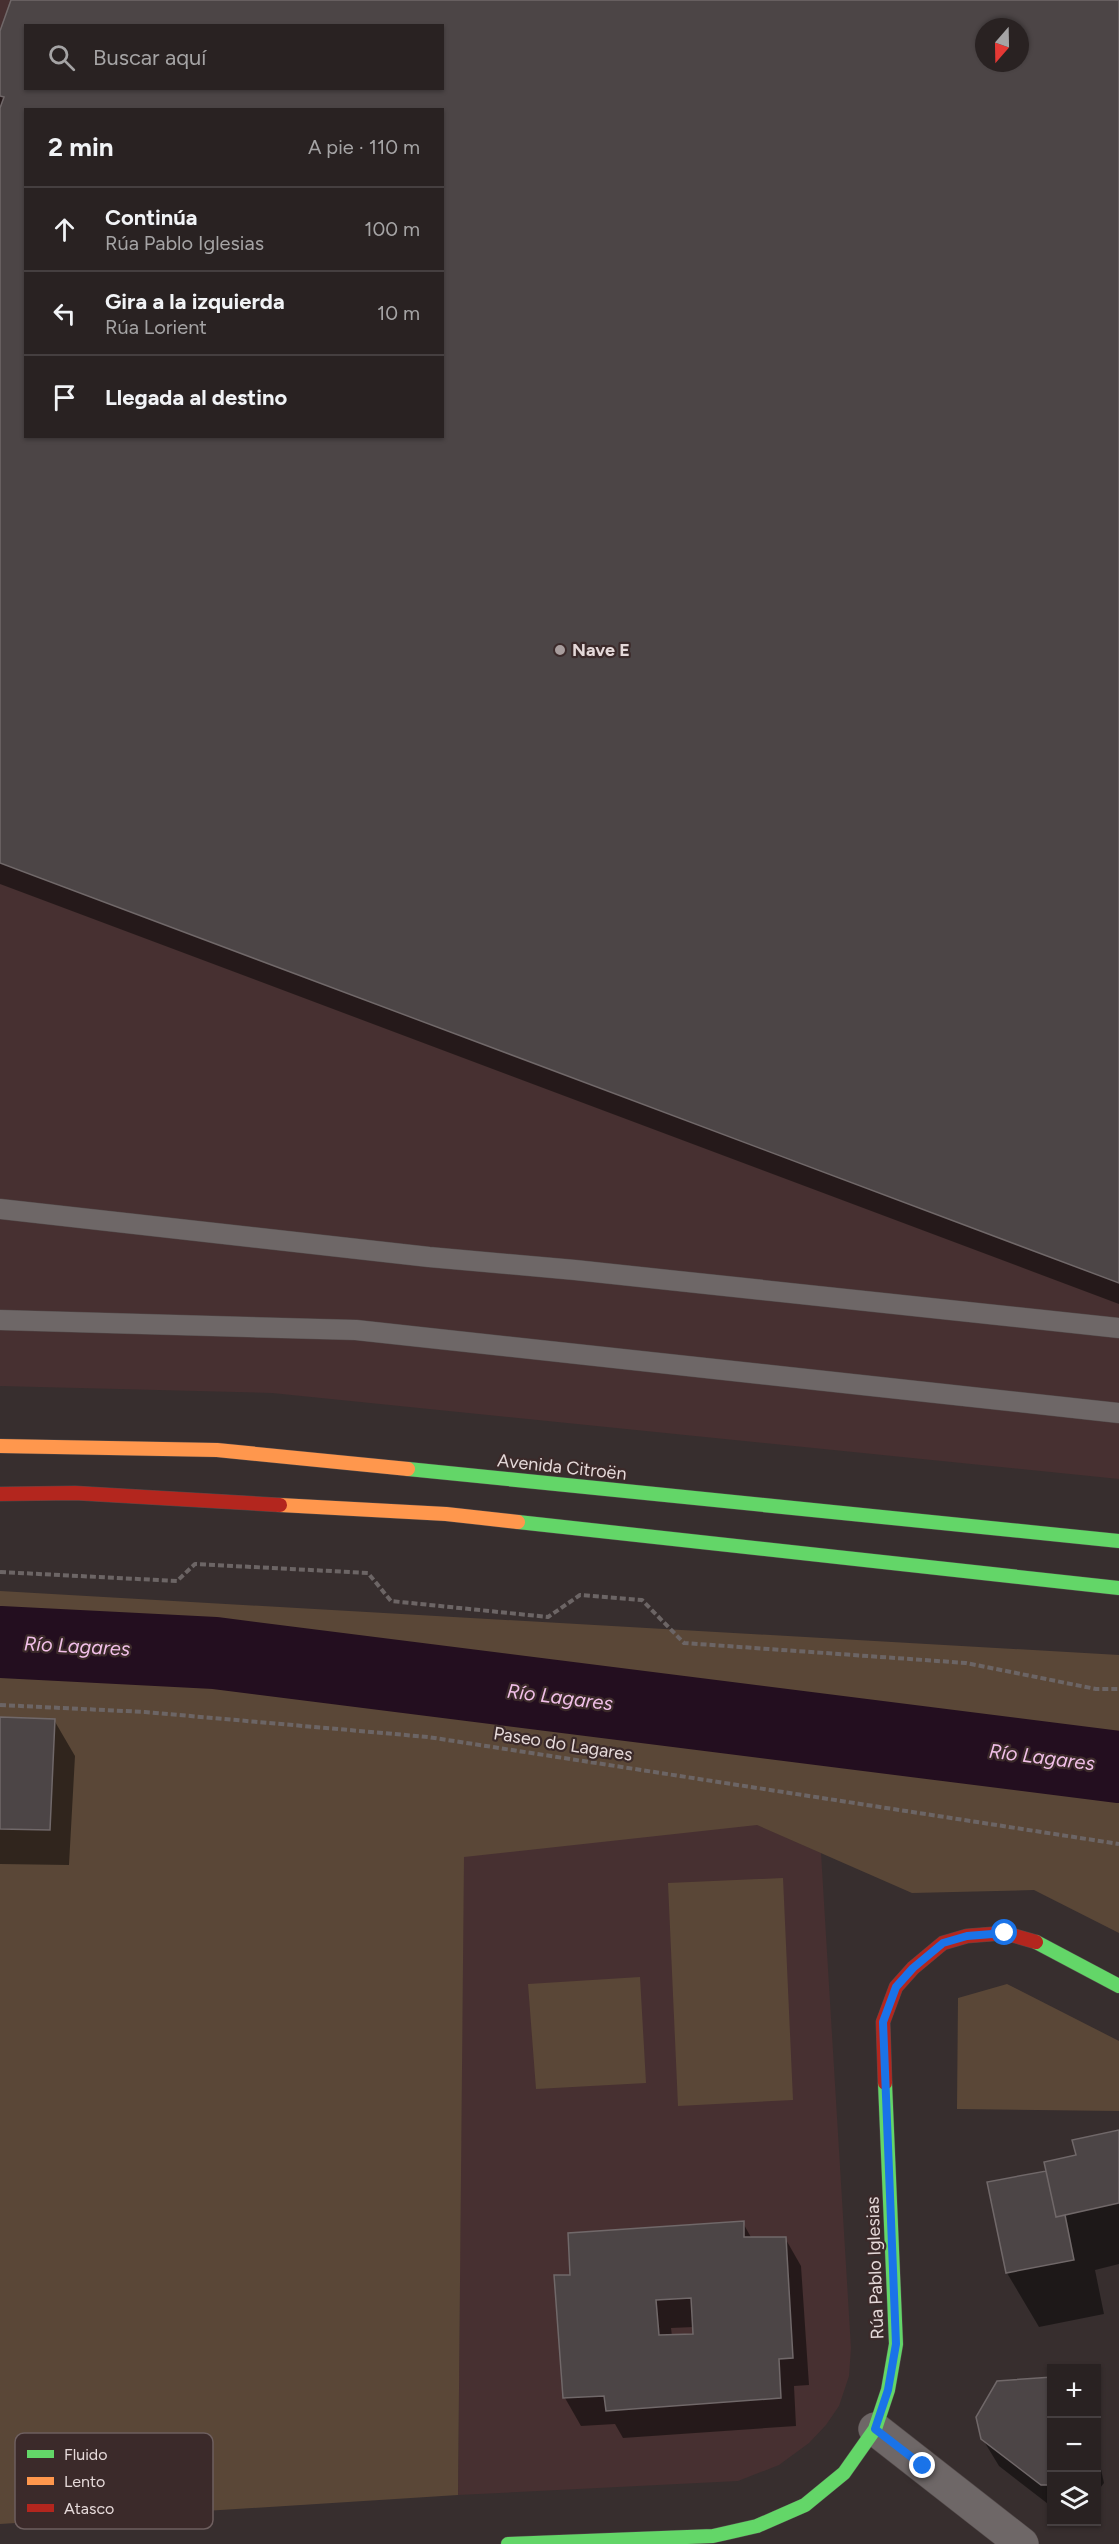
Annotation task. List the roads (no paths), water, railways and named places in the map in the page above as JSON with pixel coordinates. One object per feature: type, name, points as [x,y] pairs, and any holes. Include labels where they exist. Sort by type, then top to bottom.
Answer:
[{"type":"main road","name":"Avenida Citroën","points":[[0,1446],[217,1450],[1119,1541]]},
{"type":"main road","points":[[0,1494],[75,1493],[446,1514],[1119,1588]]},
{"type":"main road","name":"Rúa Pablo Iglesias","points":[[508,2544],[713,2536],[757,2526],[805,2505],[844,2473],[875,2429],[888,2390],[896,2344],[883,2022],[896,1987],[913,1968],[943,1943],[967,1936],[1005,1933],[1038,1944],[1119,1986]]},
{"type":"street","points":[[875,2429],[1022,2544]]},
{"type":"lane","points":[[0,1209],[429,1257],[587,1271],[1119,1328]]},
{"type":"lane","points":[[0,1320],[356,1330],[1119,1413]]},
{"type":"waterway","name":"Río Lagares","points":[[0,1642],[215,1653],[1119,1767]]},
{"type":"place","name":"Nave E","points":[[560,650]]}]
